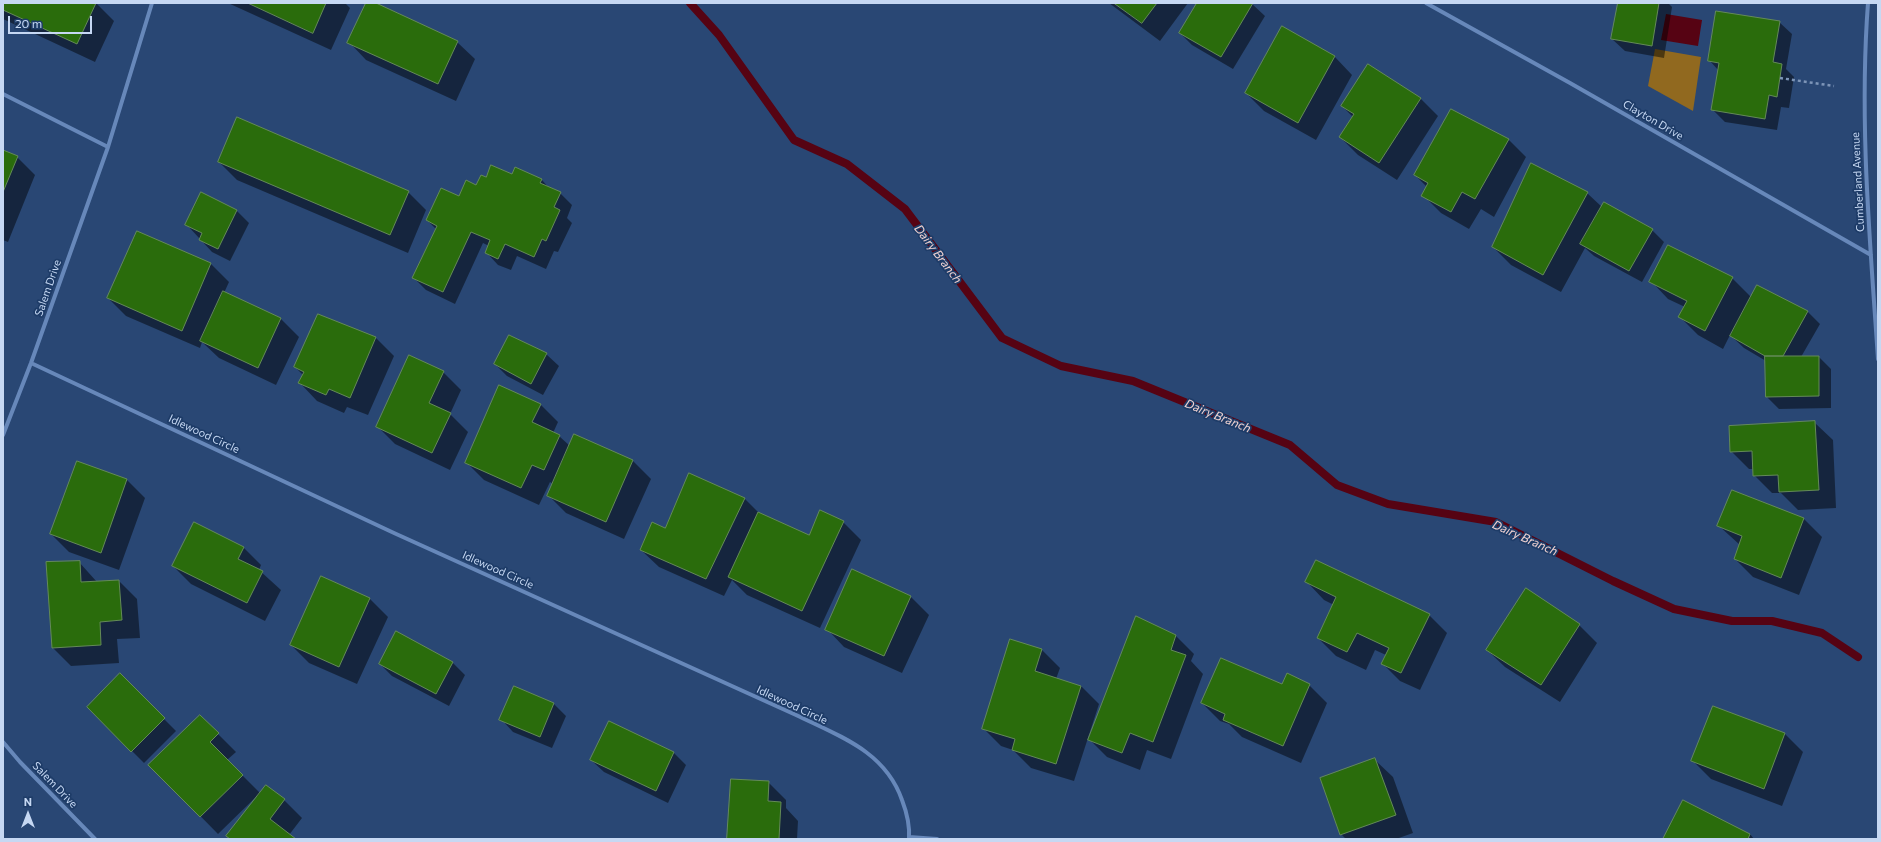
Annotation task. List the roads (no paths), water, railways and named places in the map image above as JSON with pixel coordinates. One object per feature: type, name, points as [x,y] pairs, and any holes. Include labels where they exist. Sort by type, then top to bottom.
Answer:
[{"type":"street","name":"Salem Drive","points":[[3,435],[31,363],[108,147],[152,3]]},
{"type":"street","name":"Clayton Drive","points":[[1426,3],[1570,83],[1871,255]]},
{"type":"street","name":"Cumberland Avenue","points":[[1868,3],[1865,54],[1865,161],[1878,359]]},
{"type":"street","points":[[3,94],[108,147]]},
{"type":"street","name":"Idlewood Circle","points":[[31,363],[858,746],[870,754],[890,775],[898,787],[907,814],[909,838],[937,839]]},
{"type":"street","name":"Salem Drive","points":[[3,742],[20,762],[95,839]]},
{"type":"waterway","name":"Dairy Branch","points":[[690,3],[719,35],[794,140],[847,164],[905,209],[1002,338],[1061,366],[1133,381],[1290,445],[1337,485],[1388,504],[1496,522],[1613,581],[1674,609],[1732,621],[1772,621],[1822,633],[1858,657]]}]
